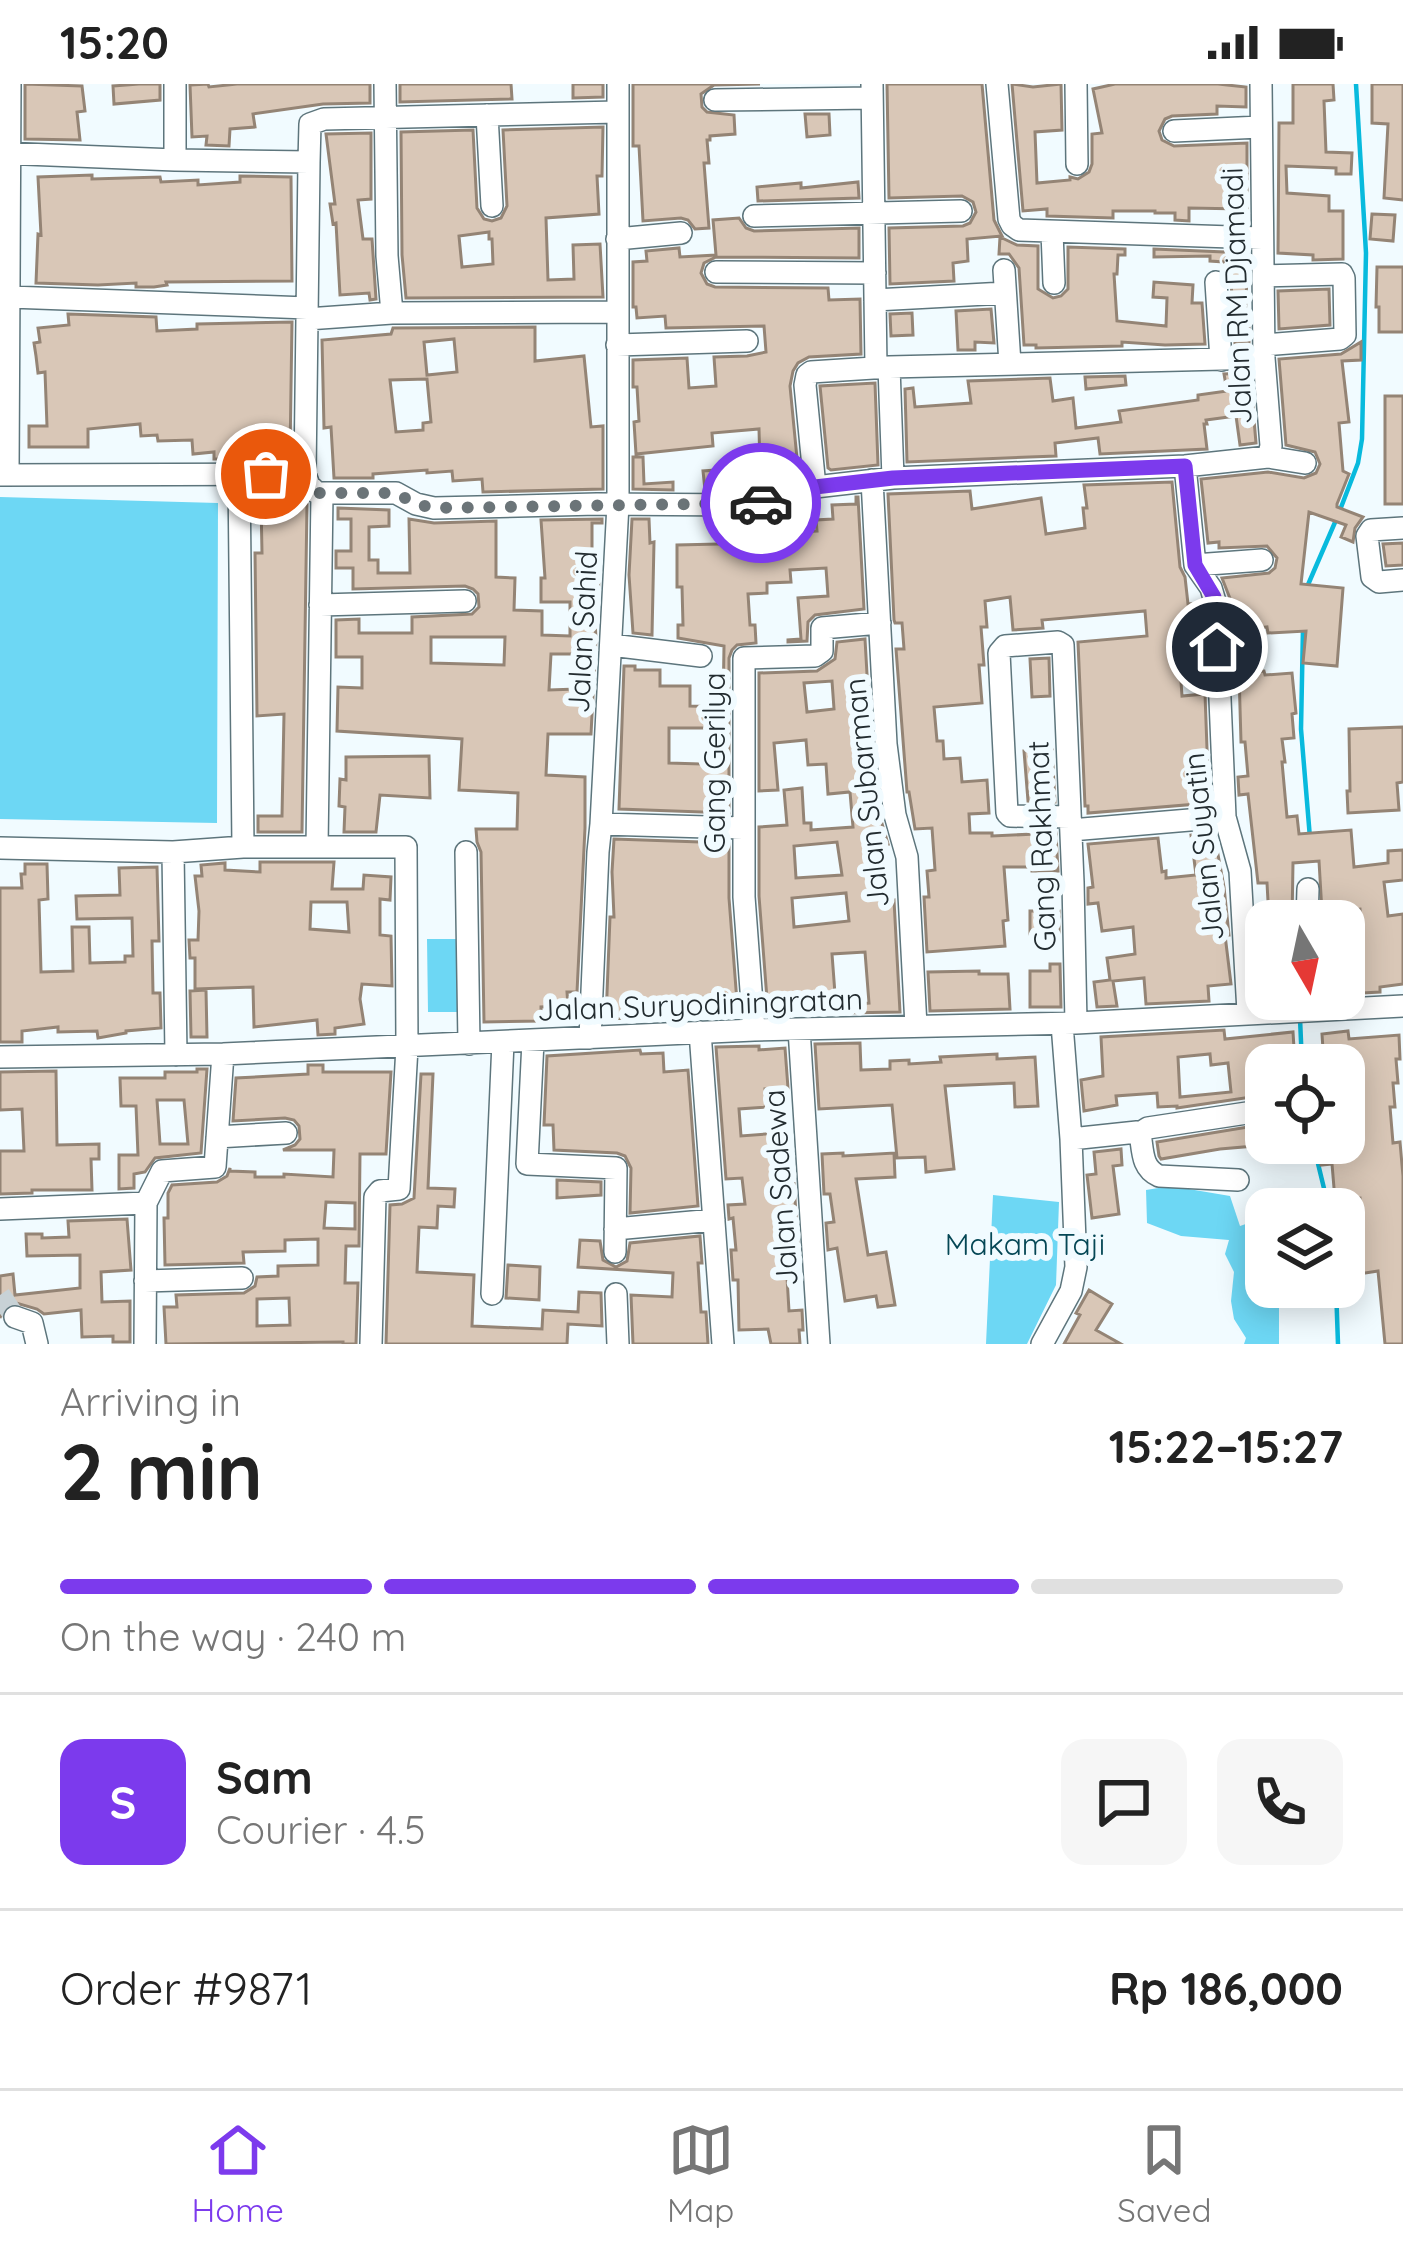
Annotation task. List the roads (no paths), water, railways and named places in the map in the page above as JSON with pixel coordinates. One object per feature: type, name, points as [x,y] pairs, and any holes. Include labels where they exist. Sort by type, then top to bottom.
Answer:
[{"type":"street","points":[[10,84],[4,475],[305,474]]},
{"type":"street","points":[[175,84],[175,160]]},
{"type":"street","points":[[385,84],[392,313]]},
{"type":"street","name":"Jalan Sahid","points":[[590,1038],[619,504],[618,84]]},
{"type":"street","points":[[997,84],[1009,219],[1019,230],[1262,238]]},
{"type":"street","points":[[1076,84],[1077,164]]},
{"type":"street","name":"Jalan RM Djamadi","points":[[322,494],[396,493],[434,508],[744,505],[796,500],[815,487],[883,479],[1185,466],[1268,457],[1262,84]]},
{"type":"street","points":[[715,100],[872,91]]},
{"type":"street","name":"Jalan Subarman","points":[[872,91],[875,300],[882,367],[880,623],[886,744],[895,815],[907,857],[916,1027]]},
{"type":"street","points":[[317,847],[322,494],[309,485],[305,474],[310,124],[387,117],[617,112]]},
{"type":"street","points":[[487,115],[492,206]]},
{"type":"street","points":[[1174,131],[1260,127]]},
{"type":"street","points":[[6,153],[309,162]]},
{"type":"street","points":[[754,216],[962,211]]},
{"type":"street","points":[[1052,232],[1054,283]]},
{"type":"street","points":[[617,238],[681,233]]},
{"type":"street","points":[[716,272],[875,273]]},
{"type":"street","points":[[815,487],[807,375],[882,367],[1221,360],[1345,335],[1342,274],[1264,276]]},
{"type":"street","points":[[875,300],[1005,282],[1010,364]]},
{"type":"street","points":[[1216,282],[1221,360]]},
{"type":"street","points":[[10,297],[307,314],[617,312]]},
{"type":"street","points":[[617,345],[747,341]]},
{"type":"street","points":[[1268,457],[1305,463]]},
{"type":"street","name":"Jalan Suyatin","points":[[1185,466],[1195,565],[1216,605],[1225,817],[1240,871],[1245,959]]},
{"type":"street","points":[[239,474],[243,847]]},
{"type":"street","points":[[1403,528],[1371,530],[1367,536],[1372,578],[1378,582],[1403,580]]},
{"type":"street","points":[[1195,565],[1262,560]]},
{"type":"street","points":[[320,604],[465,601]]},
{"type":"street","name":"Gang Gerilya","points":[[754,1030],[744,897],[744,658],[815,656],[822,651],[822,628],[880,623]]},
{"type":"street","name":"Gang Rakhmat","points":[[1042,1344],[1074,1281],[1071,824],[1065,666],[1063,645],[1058,642],[1005,646],[999,652],[1007,813],[1071,824]]},
{"type":"street","points":[[611,645],[701,656]]},
{"type":"street","points":[[1071,824],[1225,817]]},
{"type":"street","points":[[602,824],[743,828]]},
{"type":"street","points":[[0,848],[173,852],[406,847],[407,1047],[399,1190],[375,1197],[371,1344]]},
{"type":"street","points":[[173,852],[176,1055]]},
{"type":"street","points":[[466,852],[469,1044]]},
{"type":"street","points":[[1308,889],[1308,900]]},
{"type":"street","name":"Jalan Suryodiningratan","points":[[1365,1005],[1403,1006]]},
{"type":"street","points":[[1403,1006],[1403,1019]]},
{"type":"street","name":"Jalan Suryodiningratan","points":[[0,1057],[223,1054],[754,1030],[1069,1024],[1245,1012]]},
{"type":"street","name":"Jalan Sadewa","points":[[800,1029],[819,1344]]},
{"type":"street","points":[[700,1032],[723,1344]]},
{"type":"street","points":[[533,1041],[527,1164],[616,1168],[615,1252]]},
{"type":"street","points":[[492,1294],[503,1042]]},
{"type":"street","points":[[146,1344],[146,1203],[162,1171],[215,1167],[223,1054]]},
{"type":"street","points":[[1071,1139],[1140,1133],[1245,1113]]},
{"type":"street","points":[[218,1136],[286,1133]]},
{"type":"street","points":[[1140,1133],[1145,1164],[1159,1176],[1238,1180]]},
{"type":"street","points":[[0,1209],[146,1203]]},
{"type":"street","points":[[615,1229],[714,1220]]},
{"type":"street","points":[[145,1281],[242,1278]]},
{"type":"street","points":[[616,1294],[618,1344]]},
{"type":"street","points":[[15,1317],[32,1323],[37,1344]]},
{"type":"waterway","points":[[1340,510],[1362,439],[1366,253],[1356,84]]},
{"type":"waterway","points":[[1307,587],[1336,520]]},
{"type":"waterway","points":[[1303,628],[1301,729],[1310,838]]},
{"type":"waterway","points":[[1300,1020],[1301,1044]]},
{"type":"waterway","points":[[1318,1164],[1324,1188]]},
{"type":"waterway","points":[[1337,1308],[1338,1344]]},
{"type":"tunnel","points":[[0,1295],[15,1317]]},
{"type":"park label","name":"Makam Taji","points":[[1025,1244]]}]
